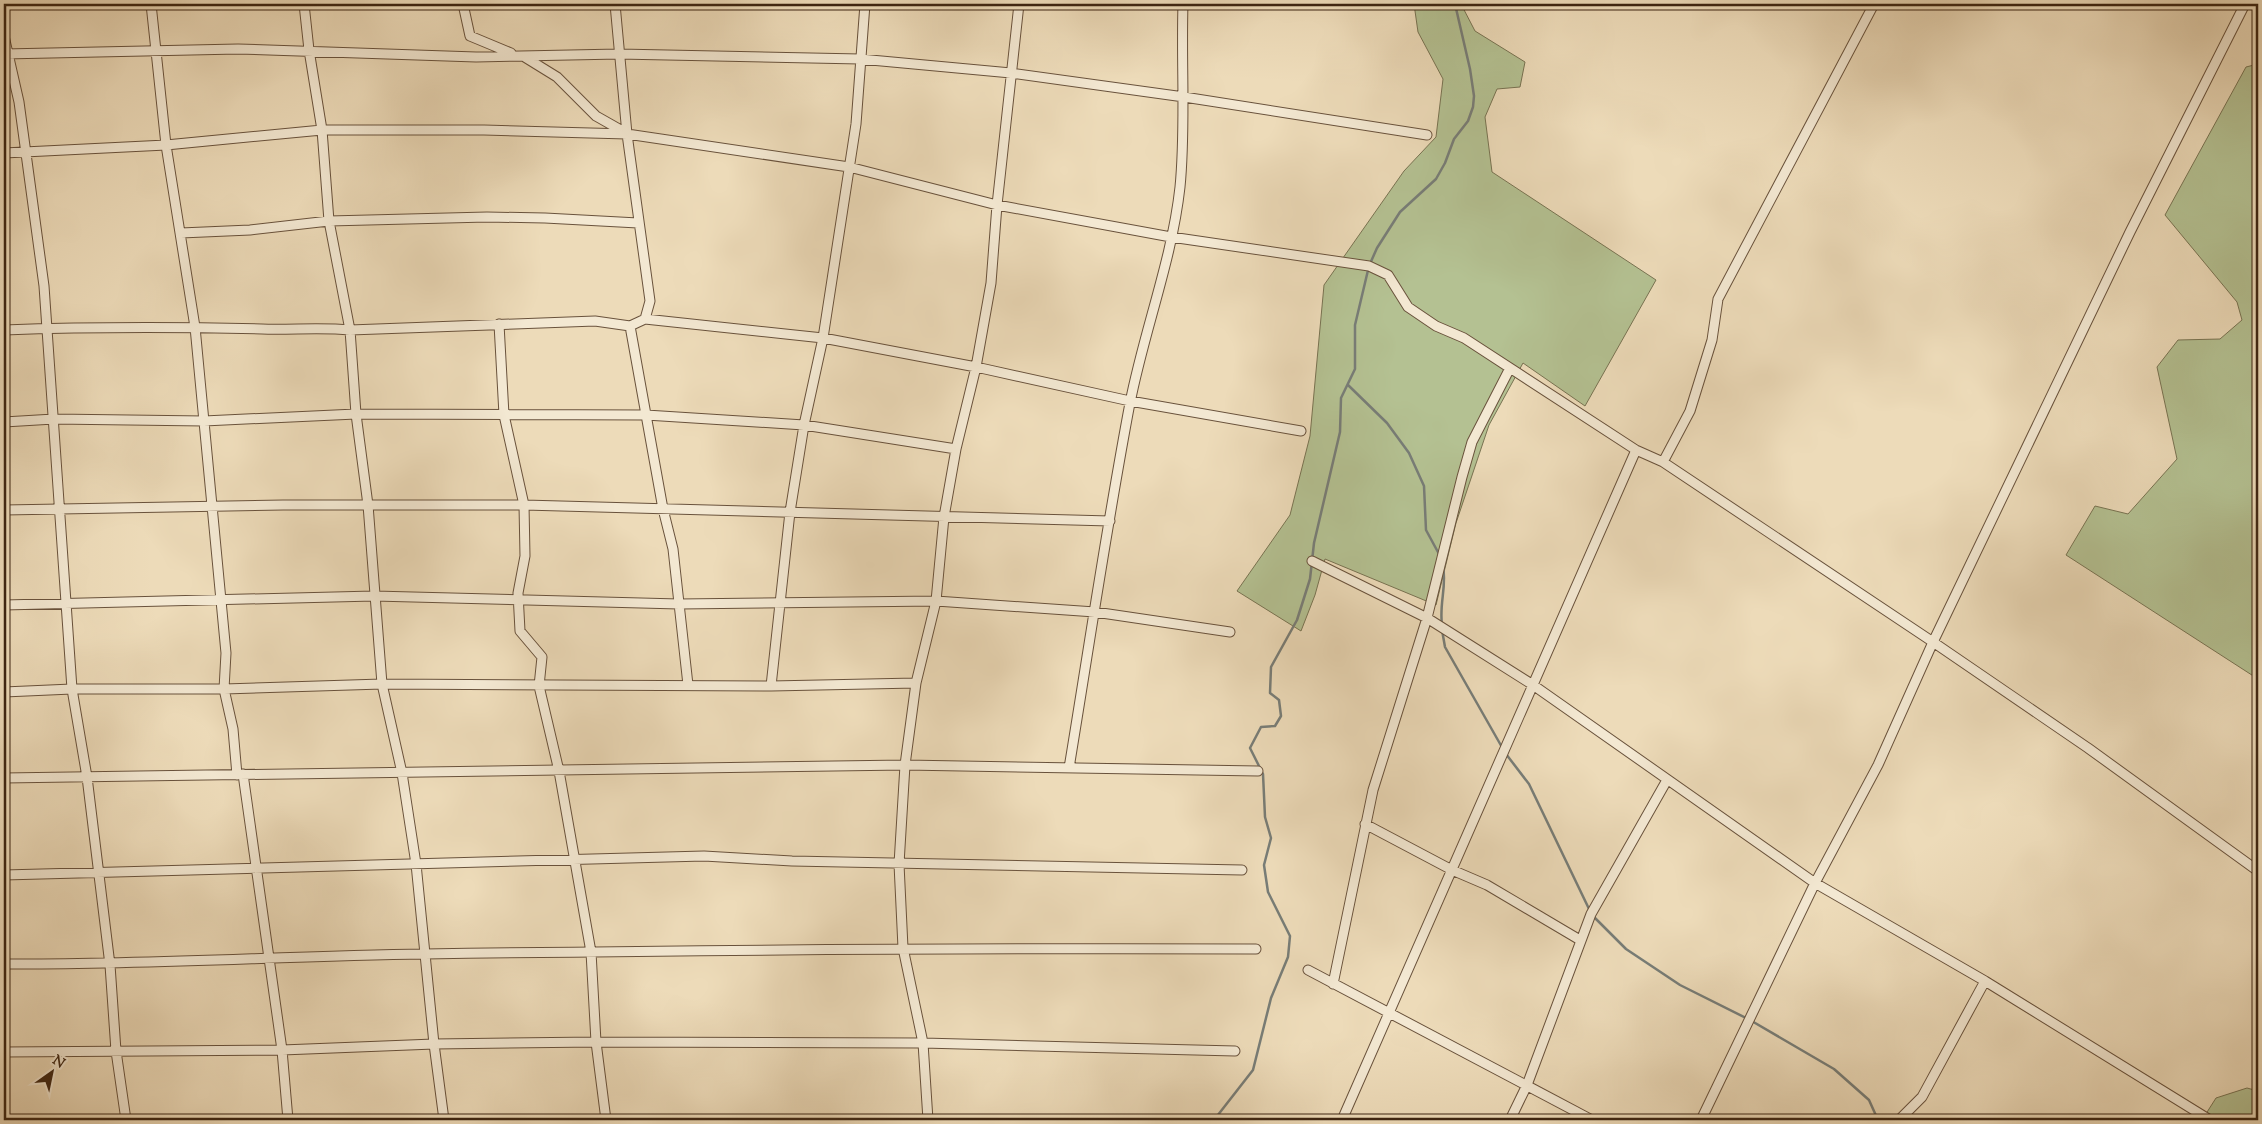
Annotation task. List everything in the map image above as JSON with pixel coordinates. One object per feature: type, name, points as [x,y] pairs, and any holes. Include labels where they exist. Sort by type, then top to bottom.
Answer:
[{"type":"street","points":[[151,4],[154,50],[166,145],[195,327],[226,653],[224,689],[233,729],[257,867],[282,1050],[288,1120]]},
{"type":"street","points":[[304,4],[309,50],[322,130],[329,221],[350,330],[356,414],[368,505],[382,684],[402,773],[416,864],[434,1044],[444,1120]]},
{"type":"street","points":[[463,4],[470,36],[500,50],[522,56],[557,77],[596,116],[627,134]]},
{"type":"street","points":[[614,4],[627,134],[650,301],[646,319]]},
{"type":"street","points":[[771,686],[790,512],[804,425],[823,338],[856,124],[865,4]]},
{"type":"street","points":[[928,1120],[923,1044],[903,948],[899,864],[905,765],[916,683],[936,601],[944,517],[956,448],[976,367],[991,283],[997,205],[1019,4]]},
{"type":"street","points":[[1069,768],[1130,401],[1171,237],[1180,188],[1184,97],[1182,59],[1183,4]]},
{"type":"street","points":[[1662,462],[1690,411],[1712,340],[1718,299],[1874,4]]},
{"type":"street","points":[[1701,1120],[1815,883],[1878,765],[1933,642],[2130,232],[2246,4]]},
{"type":"street","points":[[4,36],[6,54],[22,121],[44,286],[68,605],[72,689],[87,777],[110,965],[116,1051],[126,1120]]},
{"type":"street","points":[[6,54],[154,50],[309,50],[476,57],[619,54],[773,56],[860,60],[1011,73],[1184,97],[1427,135]]},
{"type":"street","points":[[4,153],[166,145],[322,130],[484,130],[627,134],[850,167],[997,205],[1171,237],[1369,266],[1388,275],[1408,307],[1436,326],[1464,338],[1636,450],[1662,462],[1933,642],[2088,748],[2258,871]]},
{"type":"street","points":[[181,233],[250,230],[329,221],[496,217],[638,224]]},
{"type":"street","points":[[4,330],[195,327],[325,328],[350,330],[595,321],[630,326],[646,319],[823,338],[976,367],[1130,401],[1301,431]]},
{"type":"street","points":[[498,324],[504,416],[524,505],[525,556],[518,600],[520,630],[542,657],[539,686],[559,771],[591,952],[596,1042],[606,1120]]},
{"type":"street","points":[[630,326],[663,509],[673,549],[688,685]]},
{"type":"street","points":[[1333,984],[1375,781],[1426,618],[1472,442],[1510,368]]},
{"type":"street","points":[[4,422],[54,419],[204,421],[356,414],[646,415],[804,425],[956,448]]},
{"type":"street","points":[[1342,1120],[1636,450]]},
{"type":"street","points":[[4,510],[524,505],[1110,521]]},
{"type":"street","points":[[1312,561],[1426,618],[1533,685],[1815,883],[1985,981],[2210,1120]]},
{"type":"street","points":[[4,605],[68,605],[374,596],[679,604],[936,601],[1095,612],[1230,632]]},
{"type":"street","points":[[4,692],[72,689],[224,689],[382,684],[771,686],[916,683]]},
{"type":"street","points":[[4,778],[905,765],[1258,771]]},
{"type":"street","points":[[1510,1120],[1526,1084],[1591,914],[1667,780]]},
{"type":"street","points":[[1365,824],[1452,870],[1487,885],[1580,940]]},
{"type":"street","points":[[4,875],[704,856],[899,864],[1242,870]]},
{"type":"street","points":[[4,964],[110,965],[269,957],[903,948],[1256,949]]},
{"type":"street","points":[[1308,970],[1592,1120]]},
{"type":"street","points":[[1899,1120],[1922,1097],[1985,981]]},
{"type":"street","points":[[4,1052],[282,1050],[434,1044],[596,1042],[923,1044],[1235,1051]]},
{"type":"green space","points":[[1414,4],[1461,4],[1475,31],[1525,62],[1520,87],[1497,89],[1485,117],[1492,172],[1656,280],[1585,406],[1523,363],[1489,425],[1456,523],[1436,605],[1325,559],[1315,595],[1301,631],[1237,591],[1290,515],[1310,436],[1324,285],[1404,171],[1436,137],[1443,79],[1418,32]]},
{"type":"green space","points":[[2258,64],[2258,679],[2066,555],[2095,506],[2128,514],[2177,459],[2157,367],[2178,340],[2220,339],[2242,320],[2237,302],[2165,215],[2246,67]]},
{"type":"green space","points":[[2247,1088],[2258,1091],[2258,1120],[2202,1120],[2216,1098]]},
{"type":"waterway","points":[[1214,1120],[1253,1070],[1271,998],[1288,957],[1290,936],[1268,892],[1264,865],[1271,838],[1265,817],[1263,774],[1250,748],[1261,727],[1275,726],[1281,716],[1279,700],[1270,693],[1271,667],[1297,620],[1310,579],[1314,543],[1340,432],[1341,398],[1355,369],[1355,325],[1369,266],[1377,248],[1400,212],[1436,179],[1445,163],[1454,139],[1468,121],[1473,107],[1474,96],[1470,69],[1455,4]]},
{"type":"waterway","points":[[1348,385],[1387,423],[1409,453],[1424,486],[1426,530],[1439,554]]},
{"type":"waterway","points":[[1442,625],[1443,566]]},
{"type":"waterway","points":[[1442,630],[1445,647],[1503,749]]},
{"type":"waterway","points":[[1506,754],[1529,784],[1590,911]]},
{"type":"waterway","points":[[1593,916],[1626,949],[1680,985],[1750,1020],[1834,1069],[1869,1100],[1878,1120]]}]
